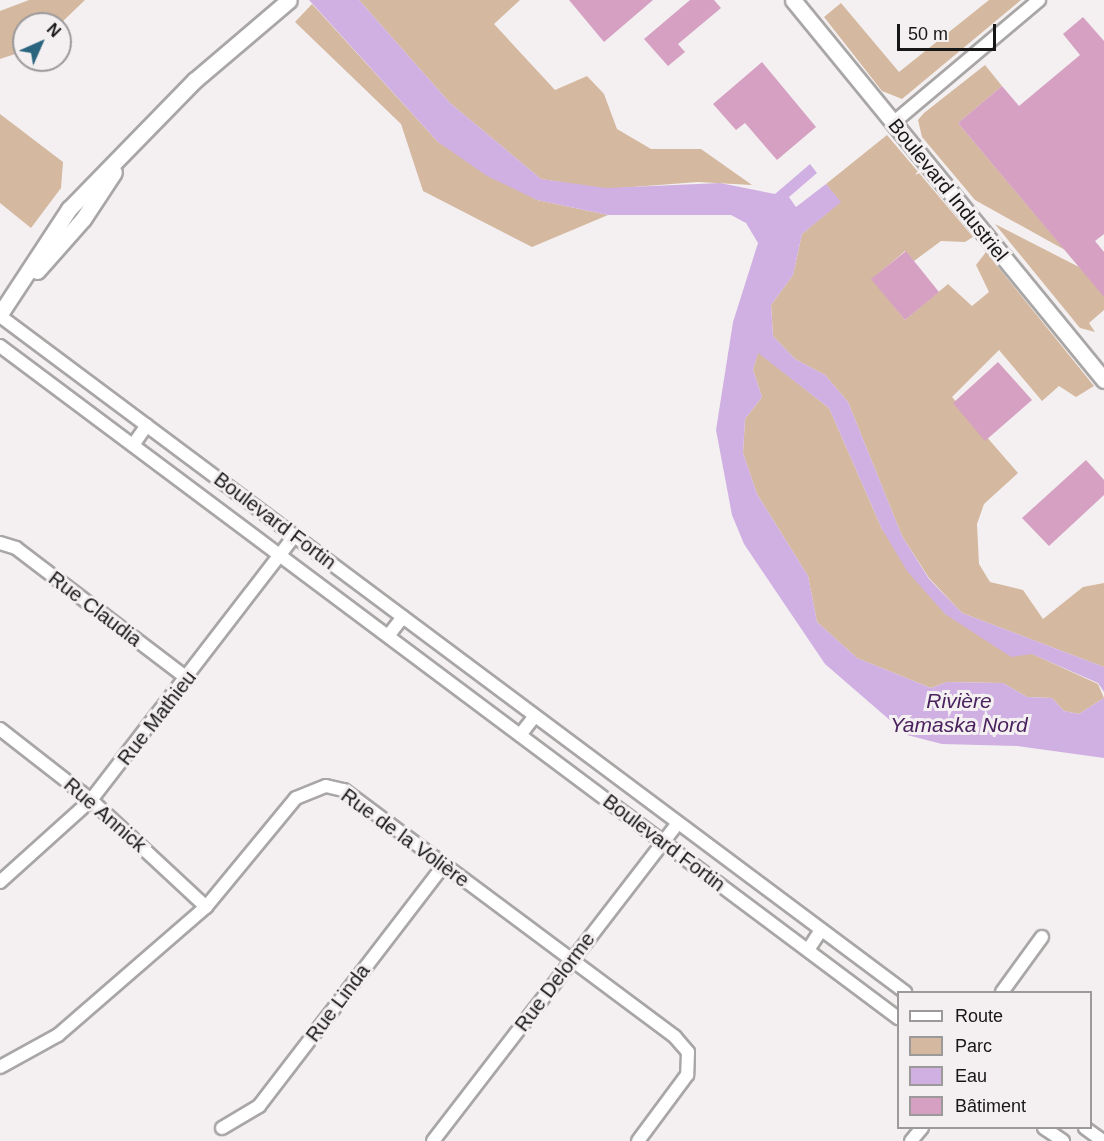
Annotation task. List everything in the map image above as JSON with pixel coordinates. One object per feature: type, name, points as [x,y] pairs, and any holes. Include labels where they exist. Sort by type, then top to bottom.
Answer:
[{"type":"street","points":[[0,315],[83,219],[134,142],[195,80],[289,0]]},
{"type":"street","name":"Boulevard Industriel","points":[[793,0],[1104,380]]},
{"type":"street","points":[[893,123],[1039,0]]},
{"type":"street","name":"Boulevard Fortin","points":[[0,315],[902,991]]},
{"type":"street","name":"Boulevard Fortin","points":[[0,346],[897,1017]]},
{"type":"street","points":[[133,445],[147,425]]},
{"type":"street","name":"Rue Mathieu","points":[[0,882],[91,801],[188,679],[294,536]]},
{"type":"street","name":"Rue Claudia","points":[[0,543],[15,548],[188,679]]},
{"type":"street","points":[[388,636],[403,617]]},
{"type":"street","points":[[520,735],[535,716]]},
{"type":"street","name":"Rue Annick","points":[[0,729],[91,801],[206,907]]},
{"type":"street","name":"Rue de la Volière","points":[[0,1067],[58,1035],[206,907],[297,798],[314,787],[344,790],[675,1037],[688,1052],[687,1075],[638,1141]]},
{"type":"street","name":"Rue Delorme","points":[[433,1141],[678,823]]},
{"type":"street","name":"Rue Linda","points":[[222,1128],[259,1106],[444,865]]},
{"type":"street","points":[[808,950],[821,930]]},
{"type":"street","points":[[1003,991],[1042,937]]},
{"type":"street","points":[[911,1141],[921,1129]]},
{"type":"street","points":[[1045,1129],[1062,1141]]},
{"type":"street","points":[[1086,1129],[1103,1141]]},
{"type":"green space","points":[[29,0],[85,0],[72,12],[12,12],[12,55],[0,59],[0,11]]},
{"type":"green space","points":[[359,0],[520,0],[494,24],[555,90],[587,76],[604,94],[617,129],[651,149],[701,149],[752,185],[698,182],[606,189],[541,179],[450,103]]},
{"type":"green space","points":[[989,0],[1021,0],[902,99],[882,91],[824,17],[841,3],[899,72]]},
{"type":"green space","points":[[312,4],[438,142],[537,200],[608,215],[532,247],[423,191],[401,124],[295,22]]},
{"type":"green space","points":[[985,65],[1002,86],[958,123],[1065,250],[975,200],[922,137],[918,120],[924,113]]},
{"type":"green space","points":[[0,114],[63,162],[61,188],[31,228],[0,203]]},
{"type":"green space","points":[[887,135],[973,237],[965,242],[941,241],[914,261],[905,251],[872,279],[905,320],[948,284],[972,306],[989,292],[976,265],[986,252],[1094,386],[1076,397],[1059,386],[1042,401],[999,350],[952,397],[1018,473],[984,504],[977,524],[979,564],[990,582],[1023,590],[1043,619],[1083,587],[1104,583],[1104,667],[962,613],[929,578],[902,536],[848,402],[825,375],[795,359],[773,336],[771,305],[793,275],[802,234],[840,202],[826,184]]},
{"type":"green space","points":[[995,224],[1079,267],[1104,291],[1104,310],[1089,323],[1095,332],[1080,328]]},
{"type":"green space","points":[[758,352],[829,408],[882,529],[945,614],[1098,684],[1104,698],[1079,714],[1064,711],[1052,698],[1027,697],[1003,683],[947,682],[931,688],[857,658],[817,622],[808,576],[757,494],[743,453],[745,419],[762,397],[753,370]]},
{"type":"water","name":"Rivière Yamaska Nord","points":[[309,0],[359,0],[450,103],[541,179],[606,188],[720,183],[775,194],[810,164],[817,173],[789,197],[796,207],[826,184],[841,202],[802,234],[793,275],[771,305],[773,336],[795,359],[825,375],[848,402],[902,536],[929,579],[962,613],[1104,667],[1104,692],[1098,683],[1032,654],[1011,657],[945,614],[907,571],[882,529],[829,408],[758,353],[753,370],[762,397],[745,419],[743,453],[757,494],[808,576],[817,622],[857,658],[931,688],[947,682],[1003,683],[1027,697],[1052,698],[1064,711],[1079,714],[1104,698],[1104,758],[1017,746],[942,744],[907,735],[825,664],[744,544],[732,515],[716,430],[733,322],[758,243],[746,223],[731,215],[608,215],[537,200],[487,176],[438,142]]},
{"type":"building","points":[[569,0],[653,0],[604,42]]},
{"type":"building","points":[[690,0],[714,0],[721,8],[678,44],[685,52],[668,66],[644,39]]},
{"type":"building","points":[[1083,17],[1104,41],[1104,234],[1095,241],[1104,252],[1104,297],[958,123],[1002,86],[1019,106],[1080,55],[1063,34]]},
{"type":"building","points":[[762,62],[816,127],[777,160],[745,123],[736,130],[713,104]]},
{"type":"building","points":[[906,251],[939,292],[905,320],[871,279]]},
{"type":"building","points":[[998,362],[1032,400],[985,441],[953,403]]},
{"type":"building","points":[[1086,460],[1104,480],[1104,495],[1049,546],[1022,518]]}]
